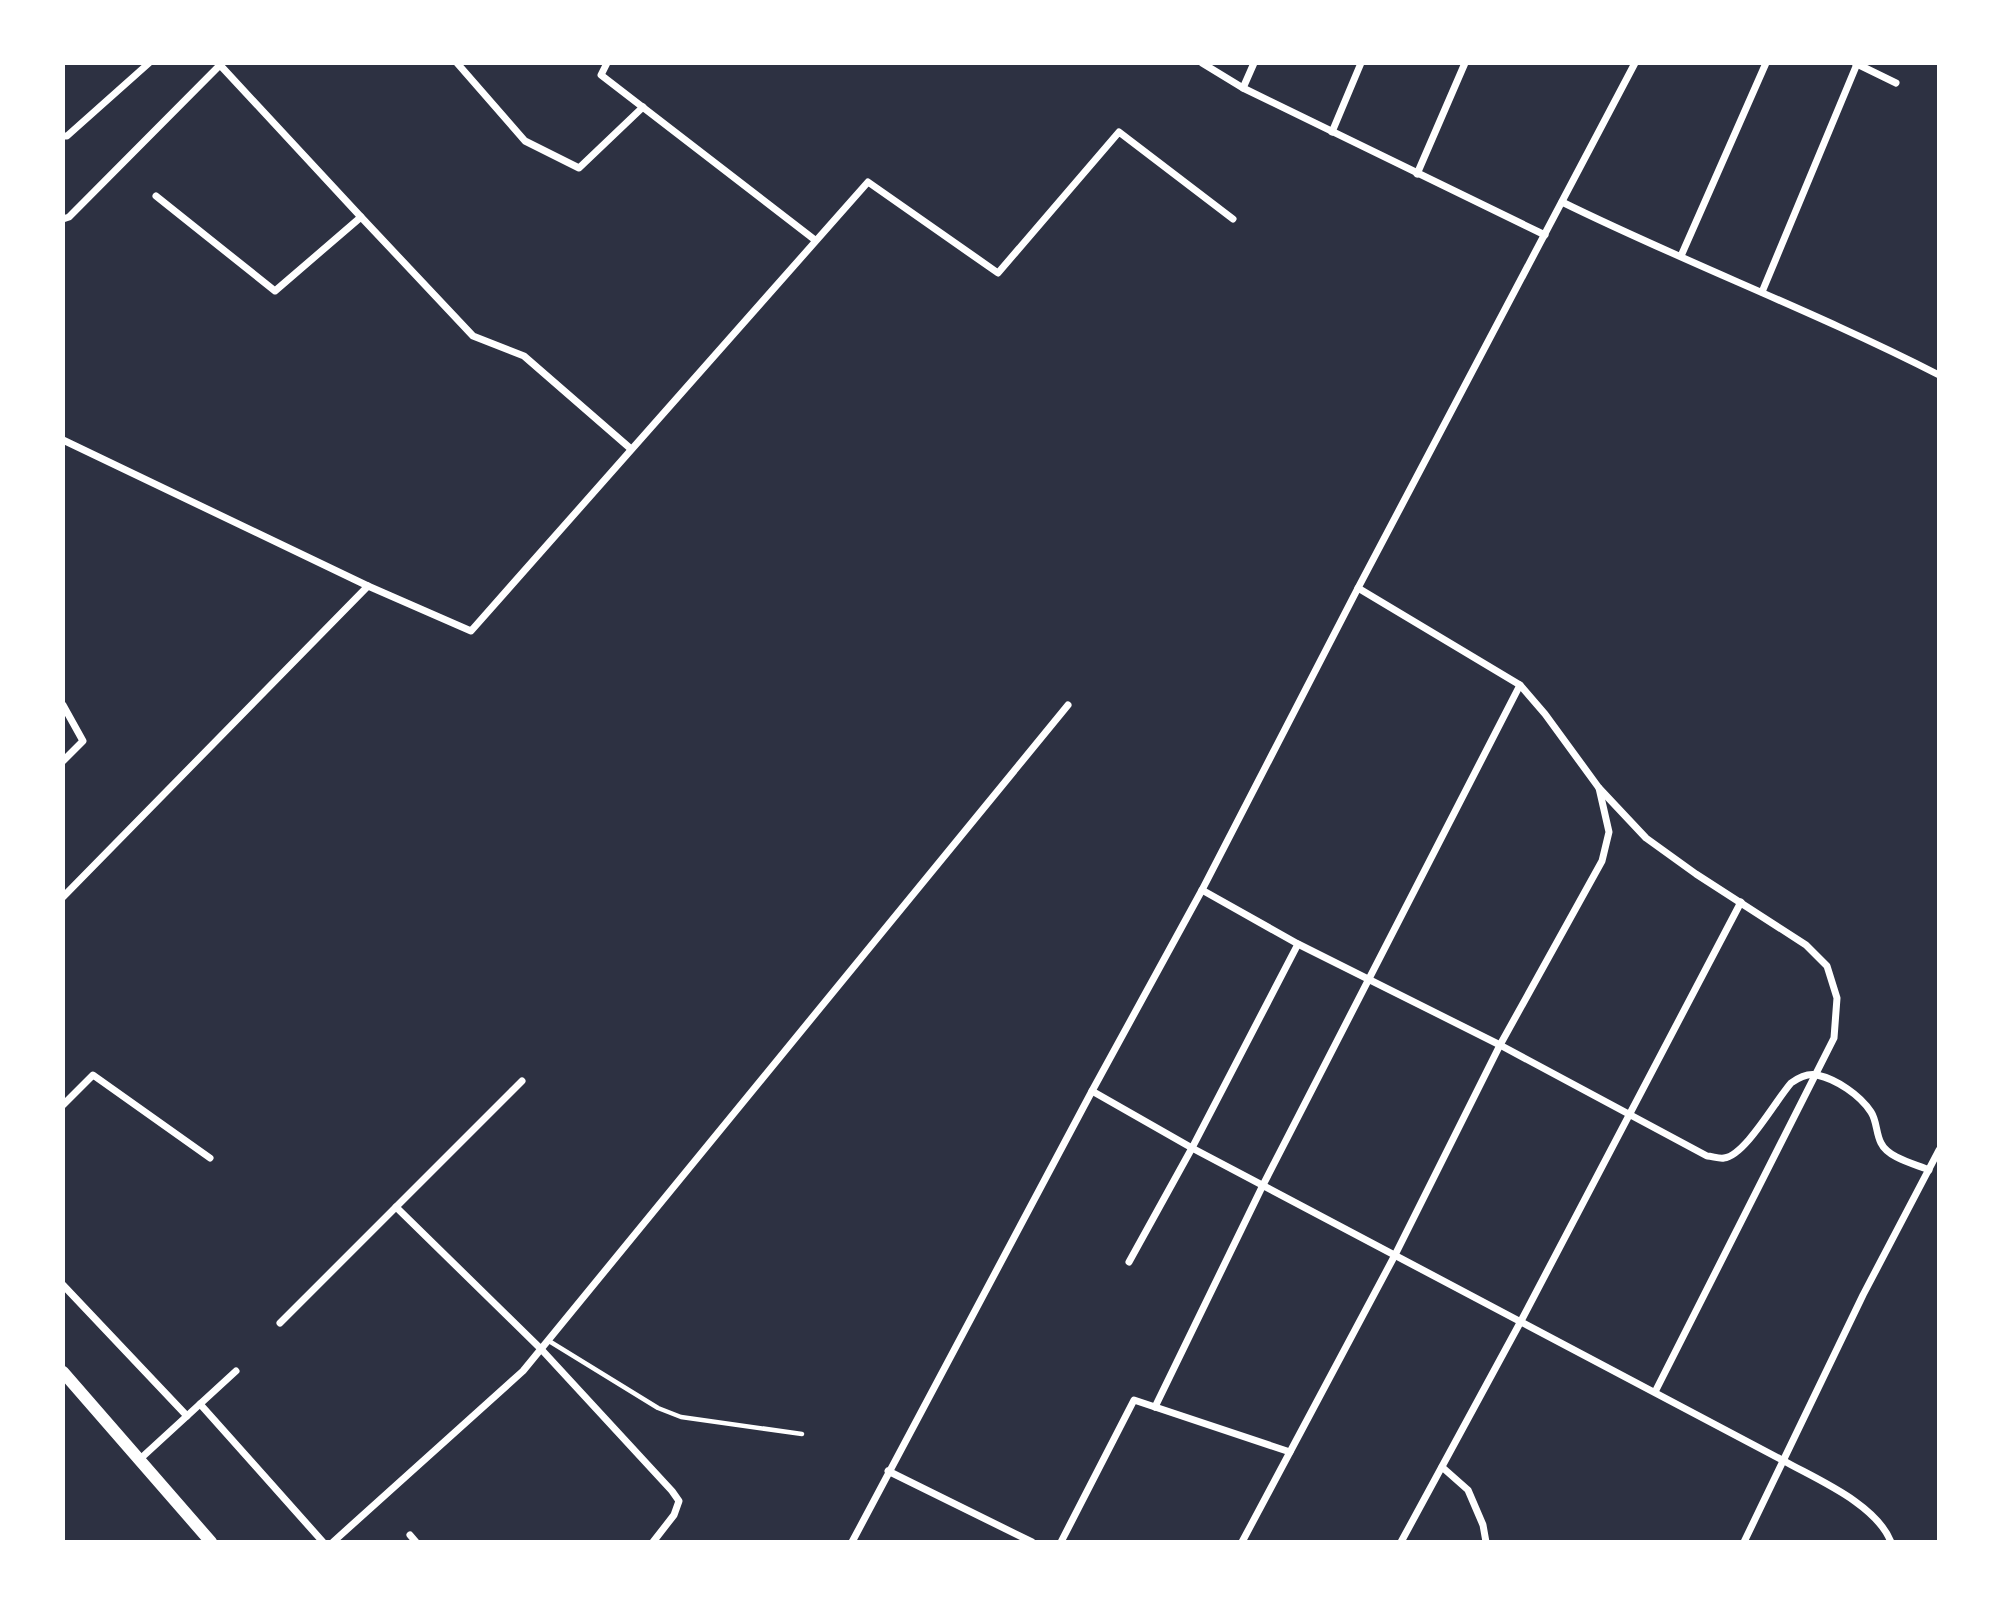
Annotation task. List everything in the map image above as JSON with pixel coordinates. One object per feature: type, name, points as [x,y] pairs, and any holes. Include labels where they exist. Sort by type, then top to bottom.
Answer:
[{"type":"main road","points":[[63,1372],[211,1542]]},
{"type":"street","points":[[63,136],[67,136],[149,63]]},
{"type":"street","points":[[457,63],[525,141],[579,167],[643,107]]},
{"type":"street","points":[[607,63],[601,75],[815,240]]},
{"type":"street","points":[[1202,63],[1243,88],[1545,235]]},
{"type":"street","points":[[1243,88],[1254,63]]},
{"type":"street","points":[[1332,132],[1361,63]]},
{"type":"street","points":[[1416,174],[1465,63]]},
{"type":"street","points":[[852,1542],[1202,890],[1635,63]]},
{"type":"street","points":[[1681,256],[1766,63]]},
{"type":"street","points":[[63,219],[69,218],[221,64],[473,336],[524,356],[631,449]]},
{"type":"street","points":[[1762,292],[1855,64],[1896,83]]},
{"type":"street","points":[[63,440],[368,586],[471,631],[868,181],[998,273],[1119,132],[1233,219]]},
{"type":"street","points":[[156,196],[275,291],[361,216]]},
{"type":"street","points":[[1562,202],[1613,227],[1861,335],[1939,375]]},
{"type":"street","points":[[63,897],[368,586]]},
{"type":"street","points":[[1358,588],[1520,685],[1545,714],[1599,788],[1646,838],[1696,874],[1806,945],[1827,966],[1837,998],[1834,1038],[1655,1392]]},
{"type":"street","points":[[1155,1407],[1263,1185],[1520,685]]},
{"type":"street","points":[[63,705],[83,741],[63,761]]},
{"type":"street","points":[[333,1542],[523,1371],[1068,705]]},
{"type":"street","points":[[1242,1542],[1395,1255],[1500,1045],[1602,861],[1609,832],[1599,788]]},
{"type":"street","points":[[1202,890],[1298,944],[1500,1045],[1707,1156],[1723,1159],[1734,1154],[1747,1142],[1791,1083],[1815,1074],[1841,1086],[1861,1100],[1872,1113],[1881,1143],[1890,1153],[1928,1170]]},
{"type":"street","points":[[1403,1541],[1741,902]]},
{"type":"street","points":[[1129,1262],[1192,1148],[1298,944]]},
{"type":"street","points":[[63,1105],[93,1075],[210,1158]]},
{"type":"street","points":[[279,1323],[522,1081]]},
{"type":"street","points":[[1092,1091],[1192,1148],[1784,1461],[1862,1506],[1877,1520],[1891,1542]]},
{"type":"street","points":[[1745,1542],[1863,1295],[1939,1150]]},
{"type":"street","points":[[396,1207],[541,1349],[672,1490],[679,1501],[674,1515],[653,1542]]},
{"type":"street","points":[[63,1286],[187,1416]]},
{"type":"street","points":[[139,1460],[236,1371]]},
{"type":"street","points":[[1061,1542],[1134,1400],[1290,1452]]},
{"type":"street","points":[[200,1404],[323,1542]]},
{"type":"street","points":[[1442,1466],[1468,1490],[1483,1525],[1486,1542]]},
{"type":"street","points":[[888,1471],[1032,1542]]},
{"type":"street","points":[[410,1535],[416,1542]]},
{"type":"lane","points":[[548,1340],[658,1408],[681,1417],[802,1434]]}]
